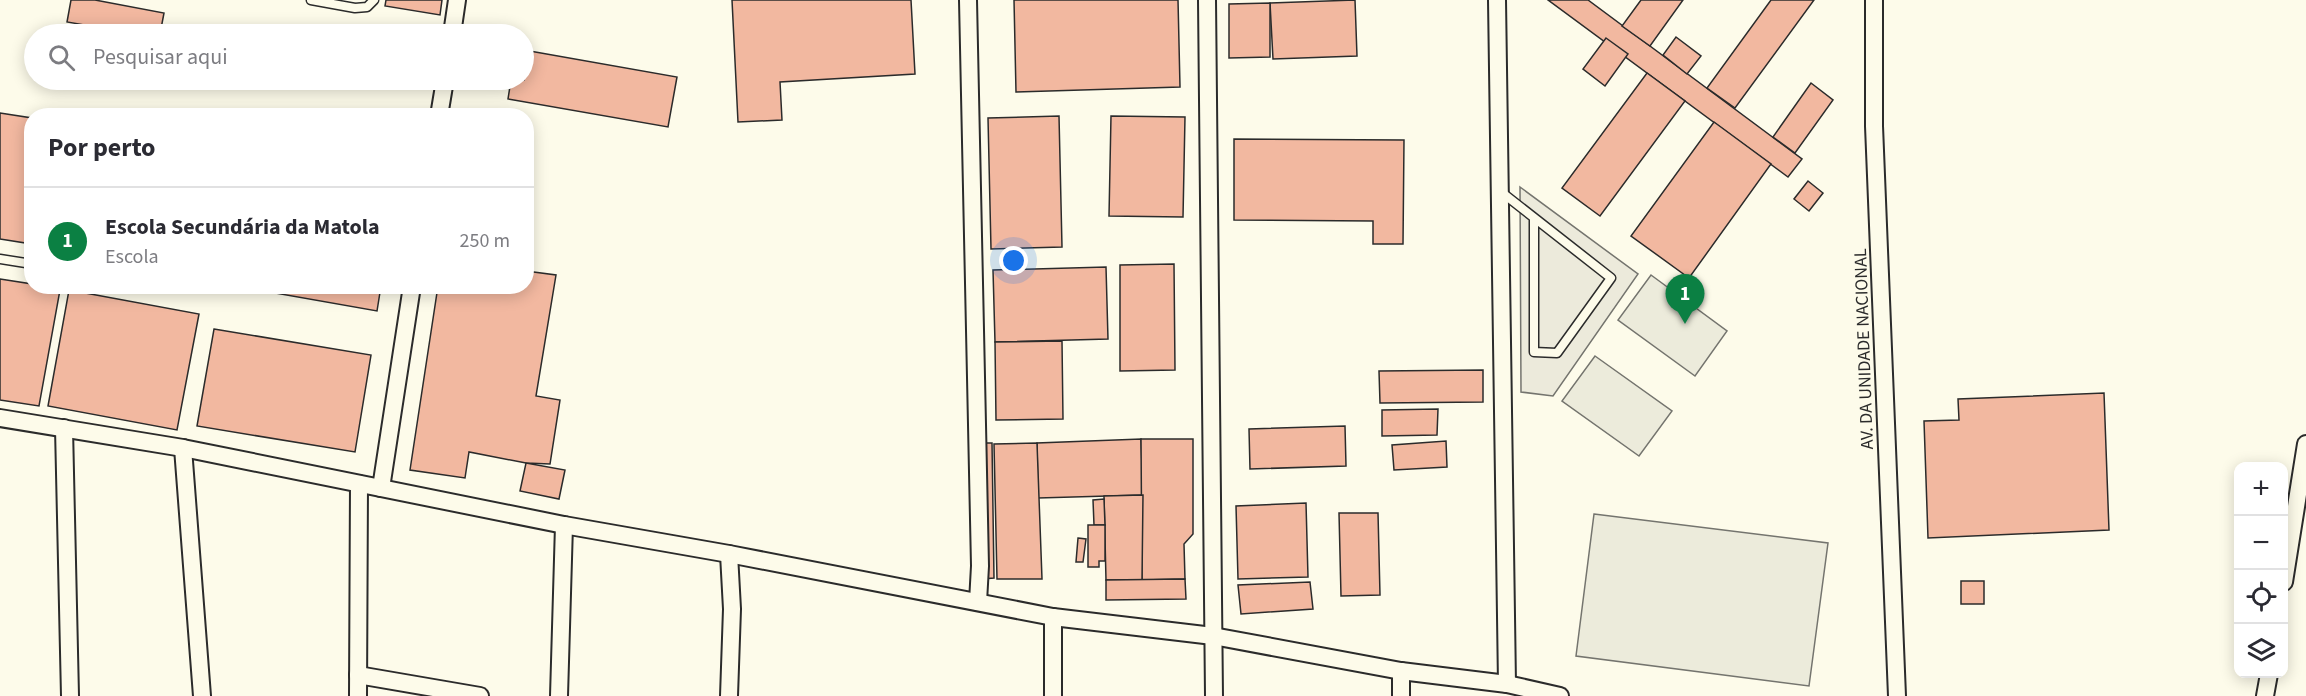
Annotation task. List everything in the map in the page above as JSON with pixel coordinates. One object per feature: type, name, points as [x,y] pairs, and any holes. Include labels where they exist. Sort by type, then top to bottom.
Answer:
[{"type":"street","points":[[453,24],[457,0]]},
{"type":"street","points":[[968,0],[980,566],[978,602]]},
{"type":"street","points":[[1207,0],[1214,696]]},
{"type":"street","points":[[1497,0],[1507,684]]},
{"type":"street","name":"AV. DA UNIDADE NACIONAL","points":[[1874,0],[1874,126],[1897,696]]},
{"type":"street","points":[[440,108],[443,90]]},
{"type":"street","points":[[381,488],[411,294]]},
{"type":"street","points":[[0,418],[183,448],[564,525],[729,554],[1053,618],[1213,636],[1401,671],[1507,684],[1556,696]]},
{"type":"street","points":[[64,428],[70,696]]},
{"type":"street","points":[[2285,570],[2306,444]]},
{"type":"street","points":[[183,448],[202,696]]},
{"type":"street","points":[[358,696],[359,484]]},
{"type":"street","points":[[560,696],[564,525]]},
{"type":"street","points":[[729,554],[732,609],[729,696]]},
{"type":"street","points":[[1053,618],[1053,696]]},
{"type":"street","points":[[1401,671],[1401,696]]},
{"type":"street","points":[[358,675],[480,696]]},
{"type":"street","points":[[2265,696],[2268,678]]},
{"type":"lane","points":[[311,0],[367,8],[374,0]]},
{"type":"lane","points":[[1500,191],[1611,278],[1557,353],[1534,352],[1534,218]]},
{"type":"lane","points":[[0,259],[24,263]]},
{"type":"shaded area","points":[[1520,187],[1638,274],[1553,396],[1521,392]]},
{"type":"shaded area","points":[[1651,275],[1727,331],[1695,376],[1618,320]]},
{"type":"shaded area","points":[[1595,356],[1672,411],[1639,456],[1562,401]]},
{"type":"shaded area","points":[[1594,514],[1828,543],[1809,686],[1576,656]]},
{"type":"building","points":[[71,0],[95,0],[164,13],[162,24],[67,22]]},
{"type":"building","points":[[386,0],[442,0],[440,15],[385,6]]},
{"type":"building","points":[[732,0],[911,0],[915,74],[780,82],[782,120],[738,122]]},
{"type":"building","points":[[1014,0],[1178,0],[1180,87],[1016,92]]},
{"type":"building","points":[[1355,0],[1357,56],[1273,59],[1270,3]]},
{"type":"building","points":[[1548,0],[1588,0],[1802,159],[1788,177]]},
{"type":"building","points":[[1641,0],[1683,0],[1650,46],[1622,26]]},
{"type":"building","points":[[1771,0],[1814,0],[1735,108],[1707,88]]},
{"type":"building","points":[[1270,3],[1270,57],[1229,58],[1229,4]]},
{"type":"building","points":[[1676,37],[1701,56],[1687,74],[1663,55]]},
{"type":"building","points":[[1606,38],[1628,54],[1605,86],[1583,69]]},
{"type":"building","points":[[534,52],[677,77],[668,127],[508,99],[509,90],[534,90]]},
{"type":"building","points":[[1647,73],[1685,101],[1600,216],[1562,188]]},
{"type":"building","points":[[1811,83],[1833,100],[1795,153],[1773,137]]},
{"type":"building","points":[[0,113],[24,117],[24,243],[0,239]]},
{"type":"building","points":[[1059,116],[1062,247],[991,249],[988,118]]},
{"type":"building","points":[[1111,116],[1185,117],[1183,217],[1109,216]]},
{"type":"building","points":[[1714,122],[1771,164],[1689,278],[1631,236]]},
{"type":"building","points":[[1234,139],[1404,140],[1403,244],[1373,244],[1373,221],[1234,220]]},
{"type":"building","points":[[1808,181],[1823,193],[1809,211],[1794,199]]},
{"type":"building","points":[[1174,264],[1175,370],[1120,371],[1120,265]]},
{"type":"building","points":[[1106,267],[1108,339],[995,342],[993,270]]},
{"type":"building","points":[[534,272],[556,275],[536,396],[560,400],[550,464],[526,463],[469,452],[465,478],[410,470],[437,294],[534,294]]},
{"type":"building","points":[[0,279],[24,283],[24,294],[59,294],[39,406],[0,400]]},
{"type":"building","points":[[68,294],[91,294],[199,314],[177,430],[48,406]]},
{"type":"building","points":[[281,294],[380,294],[377,311]]},
{"type":"building","points":[[214,329],[371,355],[355,452],[197,426]]},
{"type":"building","points":[[1062,341],[1063,419],[996,420],[995,342]]},
{"type":"building","points":[[1483,370],[1483,402],[1380,403],[1379,371]]},
{"type":"building","points":[[2104,393],[2109,530],[1928,538],[1924,421],[1959,420],[1958,399]]},
{"type":"building","points":[[1438,409],[1437,435],[1382,436],[1382,410]]},
{"type":"building","points":[[1345,426],[1346,466],[1250,469],[1249,429]]},
{"type":"building","points":[[1141,439],[1143,495],[1038,498],[1037,443]]},
{"type":"building","points":[[1141,439],[1193,439],[1193,534],[1184,544],[1185,579],[1142,580]]},
{"type":"building","points":[[1446,441],[1447,467],[1394,470],[1392,445]]},
{"type":"building","points":[[980,443],[992,443],[994,578],[982,579]]},
{"type":"building","points":[[1037,443],[1042,579],[997,579],[994,444]]},
{"type":"building","points":[[526,463],[565,470],[559,499],[520,491]]},
{"type":"building","points":[[1143,495],[1142,580],[1106,580],[1104,496]]},
{"type":"building","points":[[1104,499],[1105,525],[1094,525],[1093,500]]},
{"type":"building","points":[[1306,503],[1308,577],[1238,579],[1236,506]]},
{"type":"building","points":[[1339,513],[1378,513],[1380,595],[1341,596]]},
{"type":"building","points":[[1088,525],[1105,525],[1105,561],[1099,561],[1099,567],[1088,567]]},
{"type":"building","points":[[1078,538],[1086,539],[1083,562],[1076,562]]},
{"type":"building","points":[[1185,579],[1186,599],[1106,600],[1106,580]]},
{"type":"building","points":[[1961,581],[1984,581],[1984,604],[1961,604]]},
{"type":"building","points":[[1310,582],[1313,609],[1241,614],[1238,585]]},
{"type":"place","name":"Escola Secundária da Matola","points":[[1685,324]]}]
